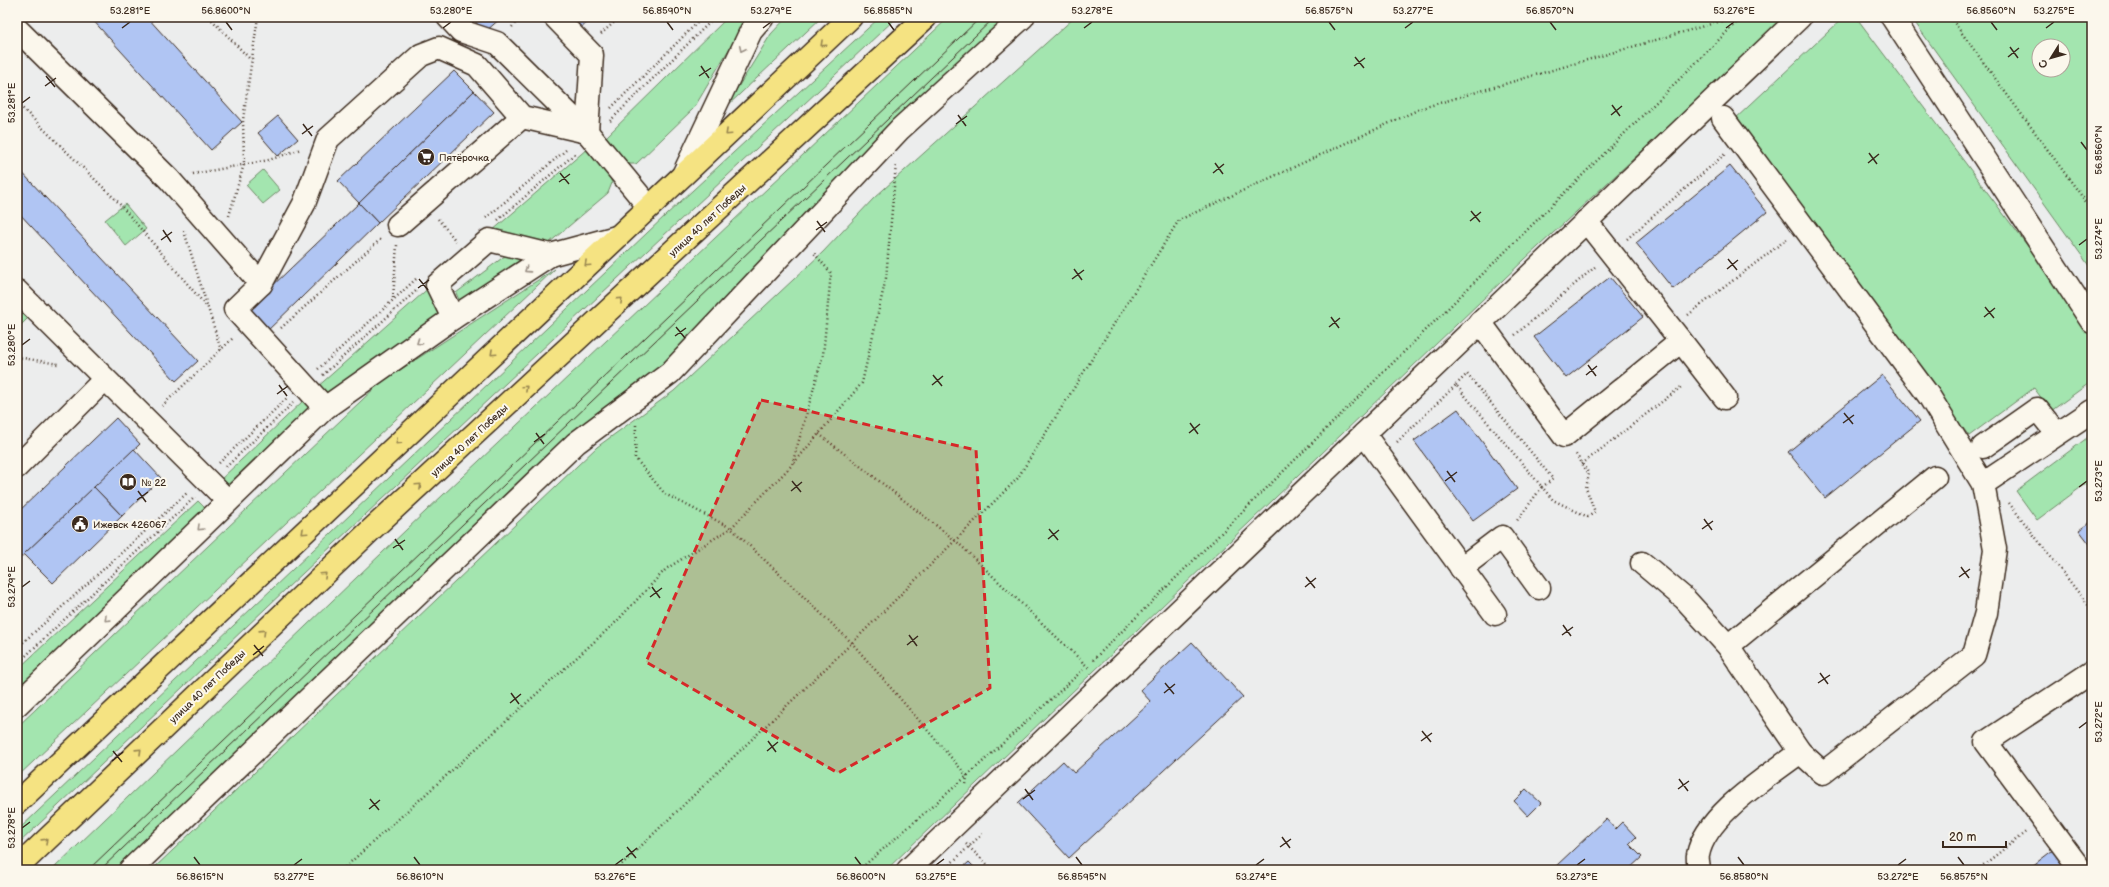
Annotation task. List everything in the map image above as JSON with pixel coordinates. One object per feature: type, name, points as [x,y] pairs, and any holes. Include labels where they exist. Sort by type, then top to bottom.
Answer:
[{"type":"main road","points":[[17,803],[851,17]]},
{"type":"main road","name":"улица 40 лет Победы","points":[[17,868],[361,540],[926,17]]},
{"type":"street","points":[[448,17],[461,31],[496,43],[590,135],[649,207]]},
{"type":"street","points":[[555,17],[592,55],[590,135]]},
{"type":"street","points":[[683,175],[751,31],[763,17]]},
{"type":"street","points":[[130,870],[576,443],[670,374],[900,129],[1023,17]]},
{"type":"street","points":[[908,870],[1800,17]]},
{"type":"street","points":[[1892,17],[2092,322]]},
{"type":"street","points":[[17,29],[169,179],[261,284]]},
{"type":"street","points":[[325,408],[235,309],[261,284],[304,204],[328,139],[421,55],[440,48],[477,65],[522,117],[590,135]]},
{"type":"street","points":[[392,230],[522,117]]},
{"type":"street","points":[[1642,563],[1686,599],[1728,646],[1800,752],[1823,773],[1974,655],[1986,613],[1995,549],[1987,482],[1929,396],[1723,118]]},
{"type":"street","points":[[1586,221],[1725,398]]},
{"type":"street","points":[[17,705],[325,408],[453,318],[550,255],[616,237]]},
{"type":"street","points":[[453,318],[437,285],[489,240],[550,255]]},
{"type":"street","points":[[17,291],[228,501]]},
{"type":"street","points":[[1480,322],[1564,436],[1681,341]]},
{"type":"street","points":[[17,467],[105,379]]},
{"type":"street","points":[[1983,447],[2037,409],[2057,434]]},
{"type":"street","points":[[1987,482],[2092,411]]},
{"type":"street","points":[[1364,434],[1495,614]]},
{"type":"street","points":[[1728,646],[1935,477]]},
{"type":"street","points":[[1461,568],[1502,537],[1539,588]]},
{"type":"street","points":[[2081,870],[1986,742],[2092,672]]},
{"type":"street","points":[[1699,870],[1697,856],[1707,832],[1731,806],[1800,752]]},
{"type":"path","points":[[209,17],[252,61]]},
{"type":"path","points":[[222,241],[244,164],[243,120],[258,17]]},
{"type":"path","points":[[586,48],[620,17]]},
{"type":"path","points":[[481,223],[590,135],[702,17]]},
{"type":"path","points":[[497,221],[715,17]]},
{"type":"path","points":[[616,870],[852,643],[1018,478],[1179,220],[1422,108],[1735,17]]},
{"type":"path","points":[[859,870],[966,776],[1087,666],[1742,17]]},
{"type":"path","points":[[1950,17],[2092,210]]},
{"type":"path","points":[[17,102],[118,202],[208,309]]},
{"type":"path","points":[[342,870],[616,622],[666,569],[732,528],[792,465],[862,383],[886,278],[900,129]]},
{"type":"path","points":[[169,179],[269,160],[328,139]]},
{"type":"path","points":[[423,202],[458,243],[452,248]]},
{"type":"path","points":[[182,225],[221,350]]},
{"type":"path","points":[[392,230],[393,298]]},
{"type":"path","points":[[264,342],[392,230]]},
{"type":"path","points":[[792,465],[823,355],[831,272],[800,236]]},
{"type":"path","points":[[17,664],[305,386],[393,298],[417,278]]},
{"type":"path","points":[[17,648],[207,480],[305,386],[419,288]]},
{"type":"path","points":[[146,421],[233,338]]},
{"type":"path","points":[[1392,447],[1467,374],[1553,479],[1542,487],[1517,521],[1502,537]]},
{"type":"path","points":[[1456,385],[1553,500],[1588,517],[1595,512],[1586,488],[1589,474],[1564,436]]},
{"type":"path","points":[[1582,464],[1681,386]]},
{"type":"path","points":[[636,399],[635,458],[665,494],[732,528],[852,643],[966,776]]},
{"type":"path","points":[[819,434],[956,541],[1104,682]]},
{"type":"path","points":[[1987,482],[2092,610]]},
{"type":"path","points":[[966,776],[958,823],[969,846],[993,870]]},
{"type":"path","points":[[1977,870],[2043,819]]},
{"type":"path","points":[[944,870],[982,834]]},
{"type":"highlighted area","points":[[761,400],[976,450],[990,688],[838,773],[646,662]]},
{"type":"green space","points":[[728,17],[748,17],[694,108],[636,164],[625,164],[603,140]]},
{"type":"green space","points":[[787,17],[822,17],[725,108],[771,34]]},
{"type":"green space","points":[[880,17],[897,17],[287,588],[17,845],[17,831],[666,215]]},
{"type":"green space","points":[[949,17],[1019,17],[806,239],[215,777],[117,870],[52,870],[407,529]]},
{"type":"green space","points":[[1075,17],[1787,17],[1525,259],[886,870],[152,870],[597,447],[674,391],[823,252],[874,198]]},
{"type":"green space","points":[[1844,17],[1856,17],[2092,332],[2092,381],[2051,411],[2034,388],[1969,436],[1734,120]]},
{"type":"green space","points":[[1911,17],[2092,17],[2092,270]]},
{"type":"green space","points":[[588,148],[608,173],[612,183],[608,193],[549,243],[492,231]]},
{"type":"green space","points":[[263,170],[280,190],[263,204],[246,185]]},
{"type":"green space","points":[[125,204],[146,229],[126,246],[105,220]]},
{"type":"green space","points":[[510,252],[531,258],[462,306],[456,293]]},
{"type":"green space","points":[[555,269],[17,777],[17,727],[380,383]]},
{"type":"green space","points":[[432,285],[443,317],[326,401],[315,389]]},
{"type":"green space","points":[[17,306],[28,318],[17,329]]},
{"type":"green space","points":[[305,399],[315,410],[229,491],[219,481]]},
{"type":"green space","points":[[2091,435],[2092,479],[2037,520],[2016,491]]},
{"type":"green space","points":[[198,501],[209,512],[17,695],[17,670]]},
{"type":"building","points":[[90,17],[147,17],[242,122],[211,150]]},
{"type":"building","points":[[471,17],[502,17],[485,32]]},
{"type":"building","points":[[562,17],[593,17],[577,32]]},
{"type":"building","points":[[454,71],[474,91],[359,203],[338,181]]},
{"type":"building","name":"Пятёрочка","points":[[474,91],[494,112],[378,223],[359,203]]},
{"type":"building","points":[[278,116],[298,139],[278,156],[258,133]]},
{"type":"building","points":[[1730,166],[1767,212],[1673,289],[1636,243]]},
{"type":"building","points":[[17,167],[198,361],[176,381],[17,211]]},
{"type":"building","points":[[359,203],[378,223],[263,335],[243,314]]},
{"type":"building","points":[[1610,277],[1643,317],[1566,378],[1534,337]]},
{"type":"building","points":[[1882,375],[1920,421],[1825,498],[1788,452]]},
{"type":"building","points":[[1458,409],[1517,489],[1473,521],[1414,441]]},
{"type":"building","points":[[116,418],[140,444],[17,561],[17,513]]},
{"type":"building","name":"№ 22","points":[[134,449],[161,478],[122,516],[94,487]]},
{"type":"building","points":[[94,487],[122,516],[53,583],[24,554]]},
{"type":"building","points":[[2092,521],[2092,547],[2079,530]]},
{"type":"building","points":[[1192,642],[1243,697],[1069,858],[1018,803],[1063,761],[1074,773],[1151,702],[1140,690]]},
{"type":"building","points":[[1526,789],[1541,803],[1528,816],[1514,801]]},
{"type":"building","points":[[1606,819],[1615,829],[1622,822],[1636,837],[1629,844],[1642,857],[1628,870],[1559,870],[1556,866]]},
{"type":"building","points":[[2053,850],[2068,870],[2027,870]]},
{"type":"building","points":[[969,862],[977,870],[960,870]]},
{"type":"tram line","points":[[88,870],[981,17]]},
{"type":"tram line","points":[[100,870],[995,17]]},
{"type":"place","name":"Пятёрочка","points":[[426,157]]},
{"type":"place","name":"№ 22","points":[[128,482]]},
{"type":"place","name":"Ижевск 426067","points":[[80,524]]}]
